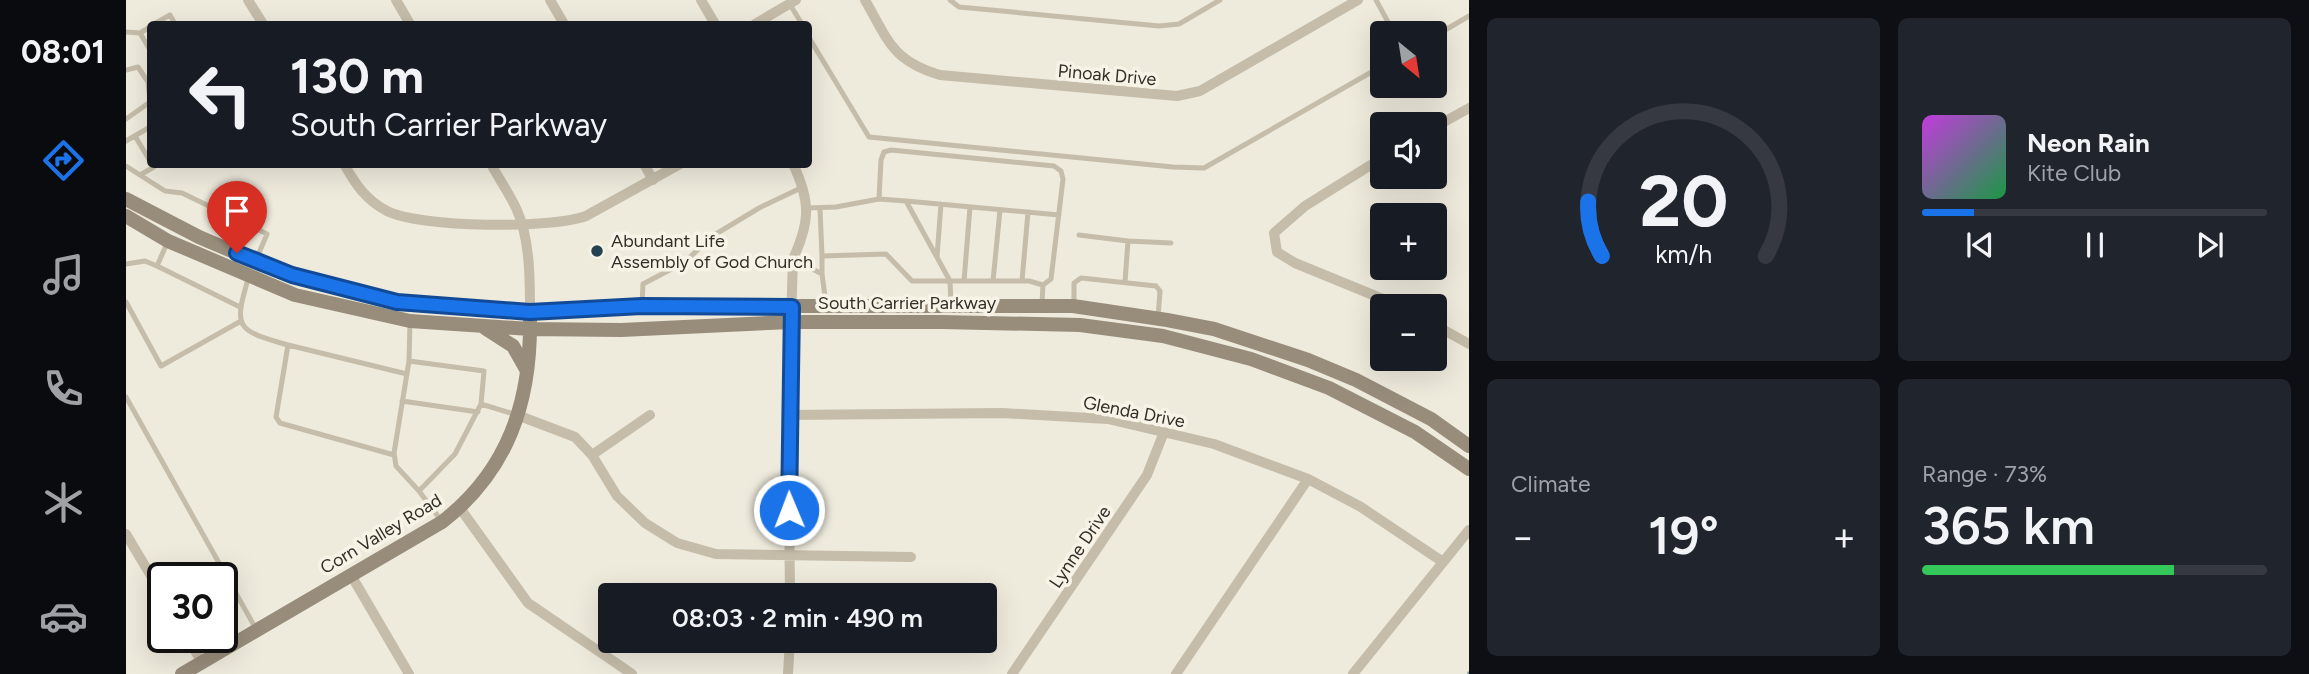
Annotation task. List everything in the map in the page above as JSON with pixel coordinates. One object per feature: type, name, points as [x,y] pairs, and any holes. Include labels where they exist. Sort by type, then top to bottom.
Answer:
[{"type":"main road","name":"South Carrier Parkway","points":[[126,200],[256,261],[308,280],[397,302],[530,312],[642,306],[1073,306],[1162,319],[1214,329],[1308,360],[1356,380],[1431,419],[1469,446]]},
{"type":"main road","name":"South Carrier Parkway","points":[[126,216],[168,241],[295,295],[410,321],[530,329],[621,330],[791,322],[950,322],[1080,325],[1163,335],[1251,359],[1329,388],[1415,432],[1469,469]]},
{"type":"main road","name":"Corn Valley Road","points":[[182,674],[442,522],[460,508],[492,472],[507,447],[517,415],[526,369],[530,312]]},
{"type":"main road","points":[[1162,319],[1163,335]]},
{"type":"main road","points":[[477,325],[513,346],[526,369]]},
{"type":"street","points":[[248,0],[260,21]]},
{"type":"street","points":[[396,0],[408,21]]},
{"type":"street","points":[[550,0],[562,21]]},
{"type":"street","points":[[701,0],[713,21]]},
{"type":"street","name":"Pinoak Drive","points":[[865,0],[893,49],[907,63],[940,75],[1177,96],[1200,91],[1358,0]]},
{"type":"street","points":[[760,21],[791,1]]},
{"type":"street","points":[[1447,120],[1469,108]]},
{"type":"street","points":[[1370,166],[1283,224],[1274,233],[1277,252],[1295,263],[1370,294]]},
{"type":"street","points":[[346,168],[359,190],[391,213],[447,222],[522,224],[571,222],[673,168]]},
{"type":"street","name":"Corn Valley Road","points":[[493,168],[522,224],[530,272],[530,312]]},
{"type":"street","points":[[646,168],[653,180]]},
{"type":"street","points":[[790,583],[788,415],[793,260],[802,239],[807,208],[803,187],[795,168]]},
{"type":"street","points":[[1447,331],[1467,339]]},
{"type":"street","name":"Glenda Drive","points":[[788,415],[1052,414],[1108,419],[1214,444],[1308,480],[1361,507],[1443,562]]},
{"type":"street","points":[[517,415],[575,437],[592,455],[617,496],[645,523],[677,543],[716,554],[911,557]]},
{"type":"street","points":[[592,455],[650,415]]},
{"type":"street","name":"Lynne Drive","points":[[1012,674],[1147,475],[1164,432]]},
{"type":"street","points":[[1176,674],[1308,480]]},
{"type":"street","points":[[460,508],[528,603],[632,674]]},
{"type":"street","points":[[1353,674],[1469,530]]},
{"type":"street","points":[[126,534],[147,569]]},
{"type":"street","points":[[351,575],[409,674]]},
{"type":"street","points":[[196,653],[201,661]]},
{"type":"street","points":[[788,674],[789,653]]},
{"type":"lane","points":[[950,0],[959,7],[1159,26],[1179,24],[1220,0]]},
{"type":"lane","points":[[1376,0],[1387,21]]},
{"type":"lane","points":[[791,1],[801,21]]},
{"type":"lane","points":[[160,21],[170,15],[173,21]]},
{"type":"lane","points":[[1447,29],[1469,16]]},
{"type":"lane","points":[[126,32],[140,33],[147,29]]},
{"type":"lane","points":[[140,33],[147,45]]},
{"type":"lane","points":[[812,43],[869,137],[1173,167],[1204,168],[1370,73]]},
{"type":"lane","points":[[126,69],[138,66],[147,80]]},
{"type":"lane","points":[[126,119],[147,104]]},
{"type":"lane","points":[[126,141],[147,129]]},
{"type":"lane","points":[[135,136],[147,156]]},
{"type":"lane","points":[[879,199],[881,160],[884,152],[1054,166],[1061,171],[1063,179],[1051,279],[1043,285],[1041,306]]},
{"type":"lane","points":[[126,166],[165,191],[182,193],[267,234],[249,276],[240,307],[241,321],[250,334],[407,374]]},
{"type":"lane","points":[[140,175],[152,168]]},
{"type":"lane","points":[[642,306],[643,284],[685,261],[711,237],[803,187]]},
{"type":"lane","points":[[807,208],[879,199],[1059,215]]},
{"type":"lane","points":[[906,201],[950,281],[950,322]]},
{"type":"lane","points":[[937,258],[941,204]]},
{"type":"lane","points":[[964,281],[970,207]]},
{"type":"lane","points":[[820,208],[826,307]]},
{"type":"lane","points":[[993,281],[1000,210]]},
{"type":"lane","points":[[1023,281],[1028,212]]},
{"type":"lane","points":[[1079,235],[1171,243]]},
{"type":"lane","points":[[157,266],[168,241]]},
{"type":"lane","points":[[1125,282],[1128,241]]},
{"type":"lane","points":[[822,256],[886,254],[912,281],[1023,281],[1043,285]]},
{"type":"lane","points":[[793,260],[822,274]]},
{"type":"lane","points":[[126,264],[145,261],[240,307]]},
{"type":"lane","points":[[1073,306],[1076,279],[1125,282],[1159,287],[1162,319]]},
{"type":"lane","points":[[126,302],[161,366],[241,321]]},
{"type":"lane","points":[[410,321],[409,361],[394,455],[396,466],[442,522]]},
{"type":"lane","points":[[288,345],[276,417],[280,423],[394,455]]},
{"type":"lane","points":[[409,361],[484,371],[478,412],[455,454],[428,485],[419,491]]},
{"type":"lane","points":[[126,397],[256,629]]},
{"type":"lane","points":[[402,401],[478,412]]},
{"type":"lane","points":[[481,404],[517,415]]},
{"type":"place","name":"Abundant Life Assembly of God Church","points":[[597,251]]},
{"type":"route","points":[[237,253],[292,275],[397,302],[530,312],[642,306],[792,307],[788,415],[789,510]]}]
